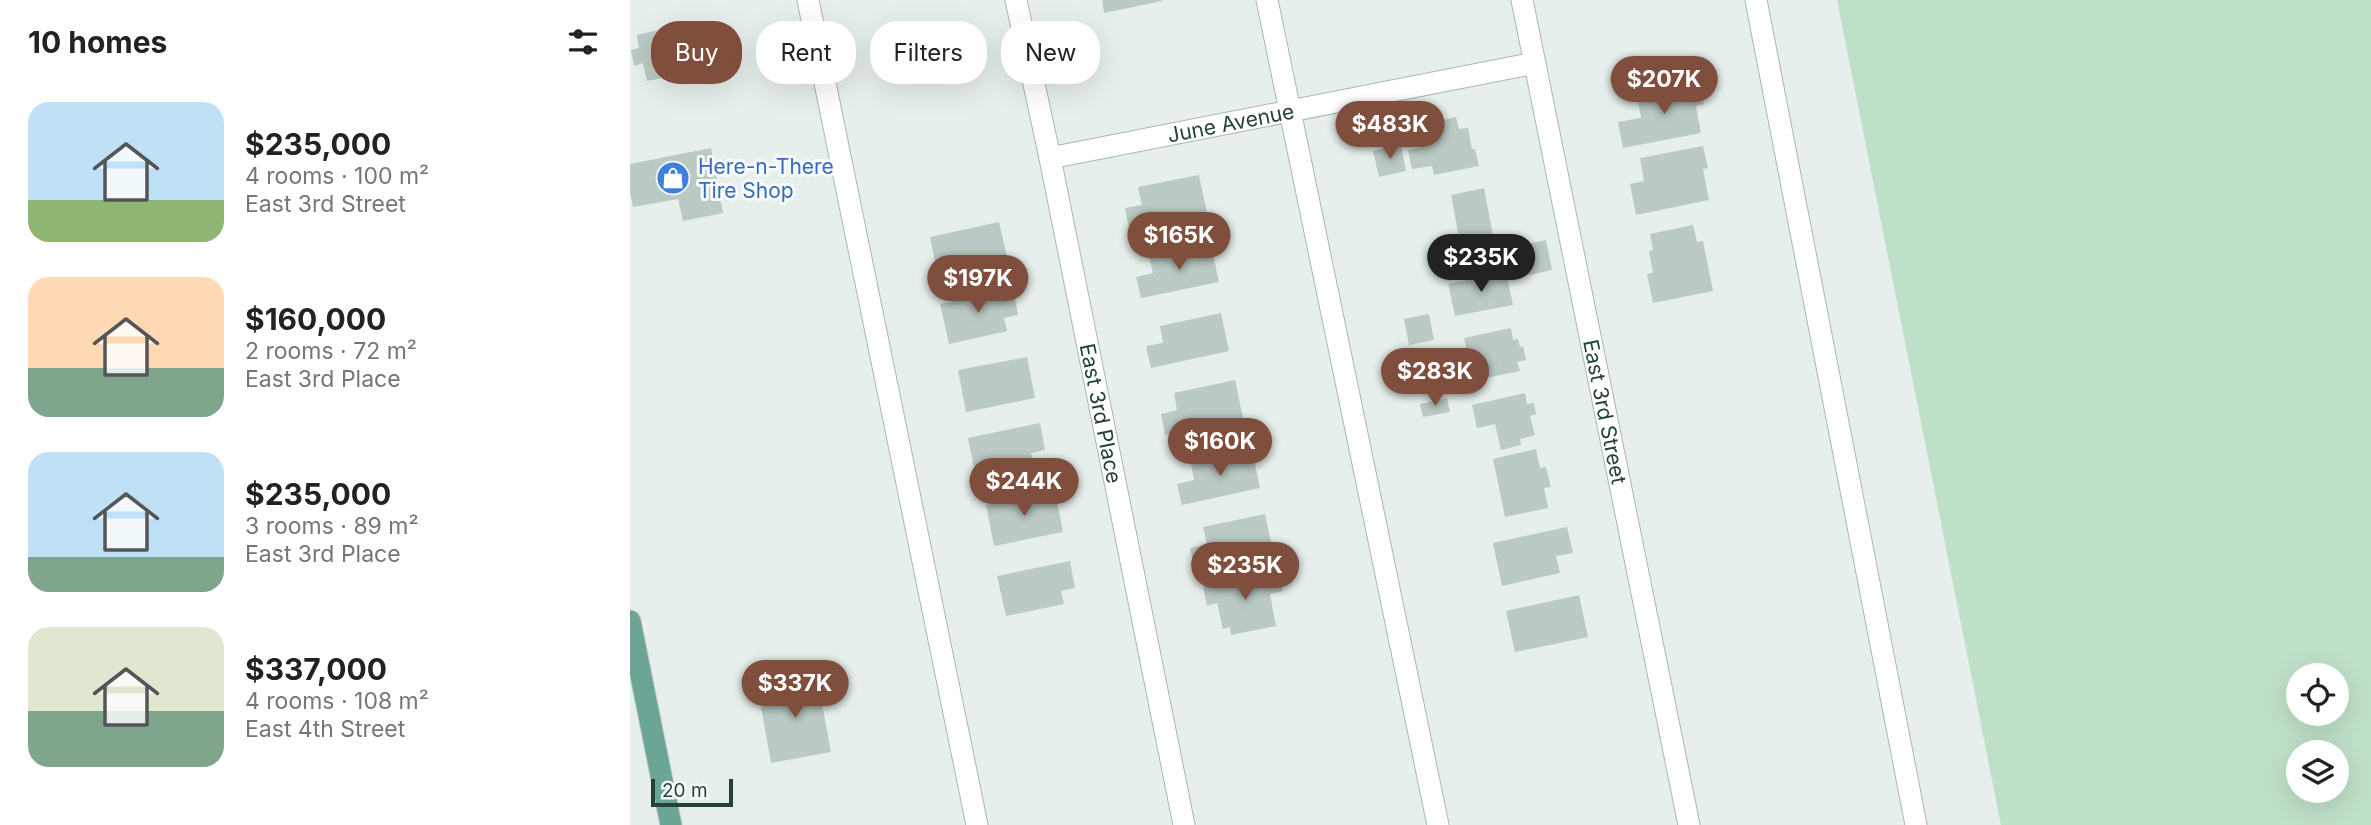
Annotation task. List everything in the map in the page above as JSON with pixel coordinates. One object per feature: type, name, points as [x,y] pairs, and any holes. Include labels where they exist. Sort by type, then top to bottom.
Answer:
[{"type":"main road","points":[[630,621],[671,825]]},
{"type":"street","points":[[808,0],[977,825]]},
{"type":"street","name":"East 3rd Place","points":[[1016,0],[1184,825]]},
{"type":"street","points":[[1267,0],[1438,825]]},
{"type":"street","name":"East 3rd Street","points":[[1522,0],[1689,825]]},
{"type":"street","points":[[1756,0],[1916,825]]},
{"type":"street","name":"June Avenue","points":[[1050,158],[1535,63]]},
{"type":"green space","points":[[1837,0],[2371,0],[2371,825],[2001,825]]},
{"type":"building","points":[[1102,0],[1161,0],[1162,1],[1104,13]]},
{"type":"building","points":[[651,32],[651,80],[647,81],[643,63],[634,66],[631,50],[639,48],[637,35]]},
{"type":"building","points":[[1700,83],[1704,104],[1696,106],[1701,133],[1623,148],[1618,122],[1641,118],[1637,95]]},
{"type":"building","points":[[1456,117],[1459,129],[1468,128],[1479,166],[1434,175],[1432,166],[1412,169],[1408,150],[1429,146],[1425,124]]},
{"type":"building","points":[[1401,145],[1406,171],[1379,177],[1373,151]]},
{"type":"building","points":[[1703,146],[1708,168],[1703,169],[1709,200],[1636,215],[1630,184],[1644,181],[1640,158]]},
{"type":"building","name":"Here-n-There Tire Shop","points":[[711,148],[723,213],[683,221],[678,199],[633,207],[630,164]]},
{"type":"building","points":[[1199,175],[1207,213],[1129,229],[1125,208],[1142,205],[1138,187]]},
{"type":"building","points":[[1484,188],[1493,236],[1460,243],[1451,195]]},
{"type":"building","points":[[999,222],[1009,266],[939,281],[930,237]]},
{"type":"building","points":[[1693,225],[1697,242],[1703,241],[1713,291],[1653,303],[1647,274],[1653,273],[1649,251],[1653,250],[1650,234]]},
{"type":"building","points":[[1546,240],[1552,270],[1521,277],[1519,267],[1488,273],[1483,253]]},
{"type":"building","points":[[1211,244],[1219,282],[1141,298],[1136,277],[1153,273],[1149,257]]},
{"type":"building","points":[[1506,272],[1513,305],[1455,316],[1448,284]]},
{"type":"building","points":[[1013,288],[1018,315],[1004,318],[1007,331],[949,344],[940,304]]},
{"type":"building","points":[[1221,313],[1229,351],[1151,368],[1146,346],[1163,343],[1160,326]]},
{"type":"building","points":[[1429,314],[1434,340],[1409,345],[1404,319]]},
{"type":"building","points":[[1511,328],[1513,340],[1518,339],[1520,347],[1523,346],[1526,360],[1517,362],[1520,371],[1486,378],[1480,353],[1468,355],[1464,338]]},
{"type":"building","points":[[1027,357],[1035,398],[966,412],[958,370]]},
{"type":"building","points":[[1235,380],[1243,418],[1165,435],[1161,414],[1177,410],[1174,393]]},
{"type":"building","points":[[1525,393],[1527,404],[1534,403],[1536,414],[1530,416],[1535,435],[1520,439],[1521,445],[1501,450],[1495,424],[1477,428],[1472,405]]},
{"type":"building","points":[[1447,398],[1450,412],[1423,417],[1420,404]]},
{"type":"building","points":[[1040,423],[1045,450],[1031,453],[1034,466],[976,478],[968,438]]},
{"type":"building","points":[[1536,449],[1540,468],[1546,467],[1551,487],[1544,488],[1548,508],[1505,517],[1493,459]]},
{"type":"building","points":[[1252,450],[1260,488],[1182,505],[1177,484],[1194,480],[1191,463]]},
{"type":"building","points":[[1055,491],[1063,532],[994,546],[986,505]]},
{"type":"building","points":[[1265,514],[1273,552],[1195,569],[1190,548],[1207,544],[1203,527]]},
{"type":"building","points":[[1567,527],[1573,553],[1556,556],[1560,573],[1502,586],[1493,543]]},
{"type":"building","points":[[1070,561],[1075,588],[1061,591],[1064,604],[1006,616],[997,576]]},
{"type":"building","points":[[1279,572],[1283,591],[1270,594],[1276,626],[1231,635],[1230,627],[1223,629],[1217,603],[1207,606],[1203,587]]},
{"type":"building","points":[[1579,595],[1588,637],[1515,652],[1506,611]]},
{"type":"building","points":[[808,674],[811,690],[819,688],[831,752],[771,763],[761,707],[773,705],[769,681]]},
{"type":"place","name":"Here-n-There Tire Shop","points":[[673,178]]}]
